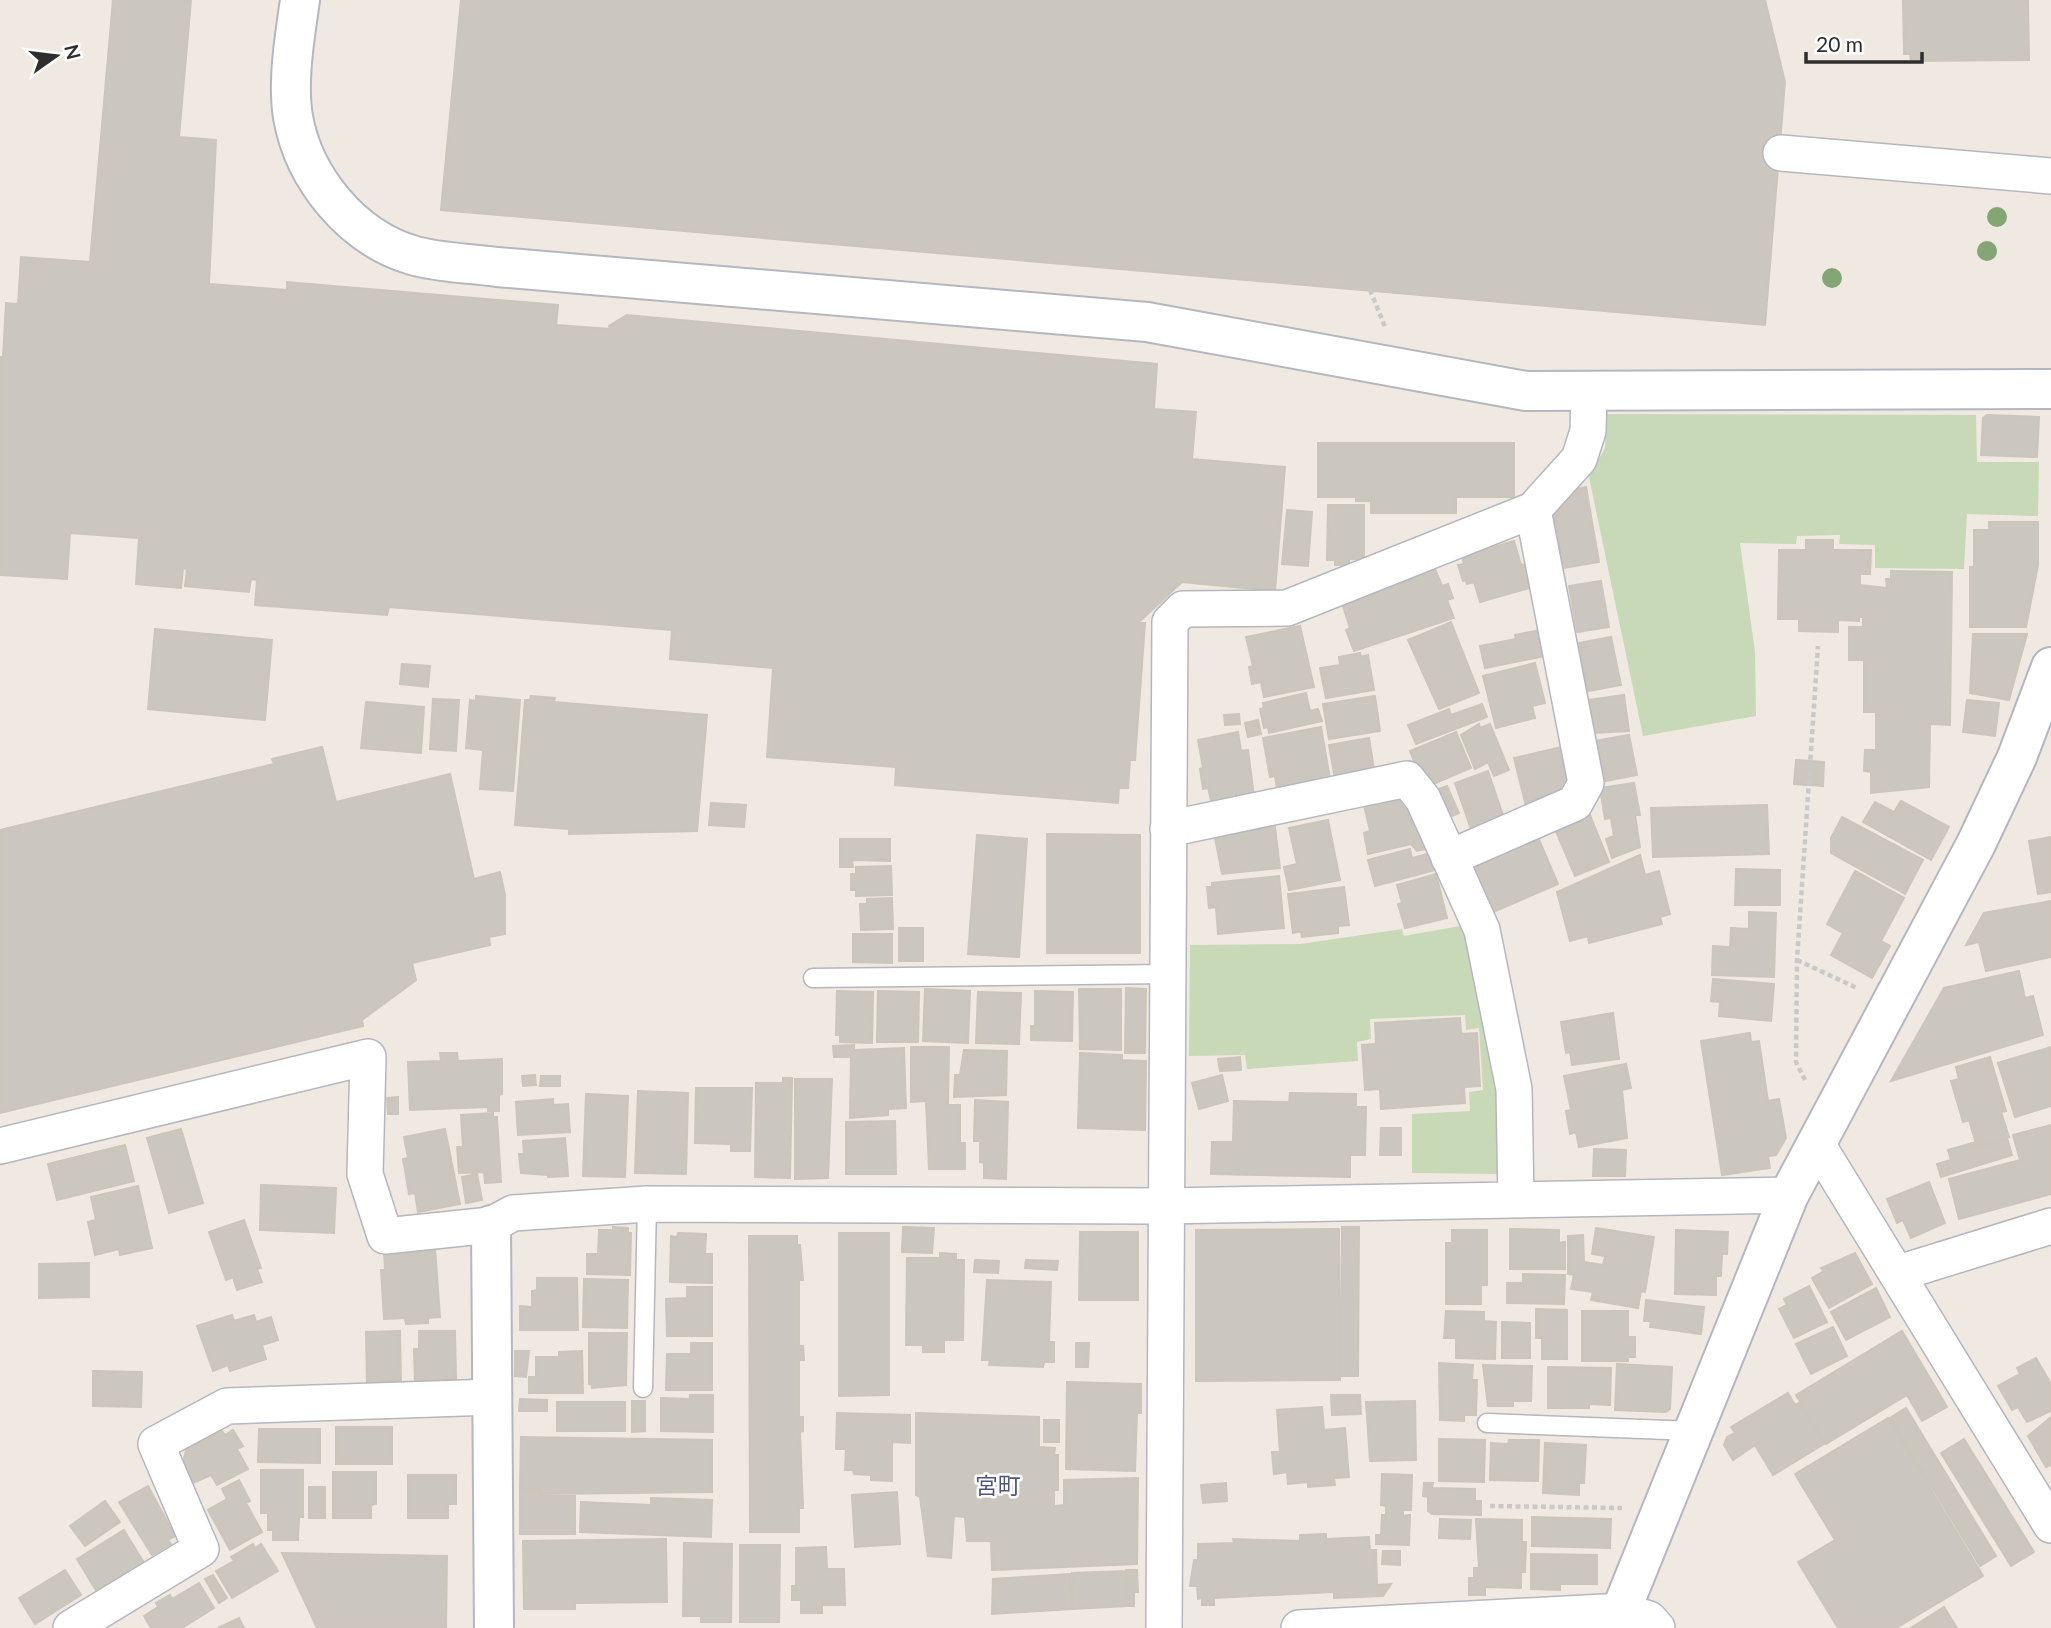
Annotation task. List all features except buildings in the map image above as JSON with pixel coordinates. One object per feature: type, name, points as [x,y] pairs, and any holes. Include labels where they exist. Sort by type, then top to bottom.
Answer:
[{"type":"street","points":[[300,0],[293,57],[293,116],[312,172],[333,202],[364,230],[389,247],[415,256],[510,268],[1147,322],[1525,391],[1589,393],[2051,389]]},
{"type":"street","points":[[1781,153],[2051,176]]},
{"type":"street","points":[[1164,1628],[1170,622],[1184,609],[1287,608],[1533,510],[1579,459],[1588,431],[1589,393]]},
{"type":"street","points":[[1449,858],[1575,803],[1586,783],[1533,510]]},
{"type":"street","points":[[1618,1619],[1789,1195],[1891,1004],[2017,757],[2051,667]]},
{"type":"street","points":[[1168,829],[1407,779],[1423,799],[1482,930],[1514,1089],[1516,1200]]},
{"type":"street","points":[[0,1146],[368,1057],[365,1174],[385,1236],[491,1225],[513,1213],[647,1204],[1165,1206],[1789,1195]]},
{"type":"street","points":[[1822,1134],[1899,1273],[2051,1525]]},
{"type":"street","points":[[491,1225],[494,1628]]},
{"type":"street","points":[[1899,1273],[2051,1226]]},
{"type":"street","points":[[71,1628],[201,1549],[156,1444],[227,1406],[494,1397]]},
{"type":"street","points":[[1299,1628],[1618,1619],[1649,1619],[1657,1628]]},
{"type":"lane","points":[[813,978],[1167,974]]},
{"type":"lane","points":[[643,1388],[647,1204]]},
{"type":"lane","points":[[1487,1423],[1694,1431]]},
{"type":"path","points":[[1370,290],[1385,328]]},
{"type":"path","points":[[1818,646],[1797,960],[1796,1062],[1822,1134]]},
{"type":"path","points":[[1797,960],[1891,1004]]},
{"type":"path","points":[[1490,1506],[1663,1509]]},
{"type":"green space","points":[[1607,414],[1976,415],[1977,462],[2039,462],[2038,516],[1967,514],[1964,569],[1875,568],[1875,545],[1839,544],[1840,535],[1797,536],[1796,544],[1740,543],[1755,652],[1756,716],[1643,736],[1589,477],[1605,448]]},
{"type":"green space","points":[[1471,924],[1500,1071],[1500,1174],[1412,1173],[1412,1114],[1470,1111],[1469,1092],[1483,1090],[1479,1028],[1466,1030],[1465,1015],[1370,1019],[1371,1039],[1357,1042],[1358,1061],[1247,1069],[1245,1055],[1189,1056],[1190,945],[1301,944],[1402,929],[1404,936]]},
{"type":"district","name":"宮町","points":[[998,1485]]}]
